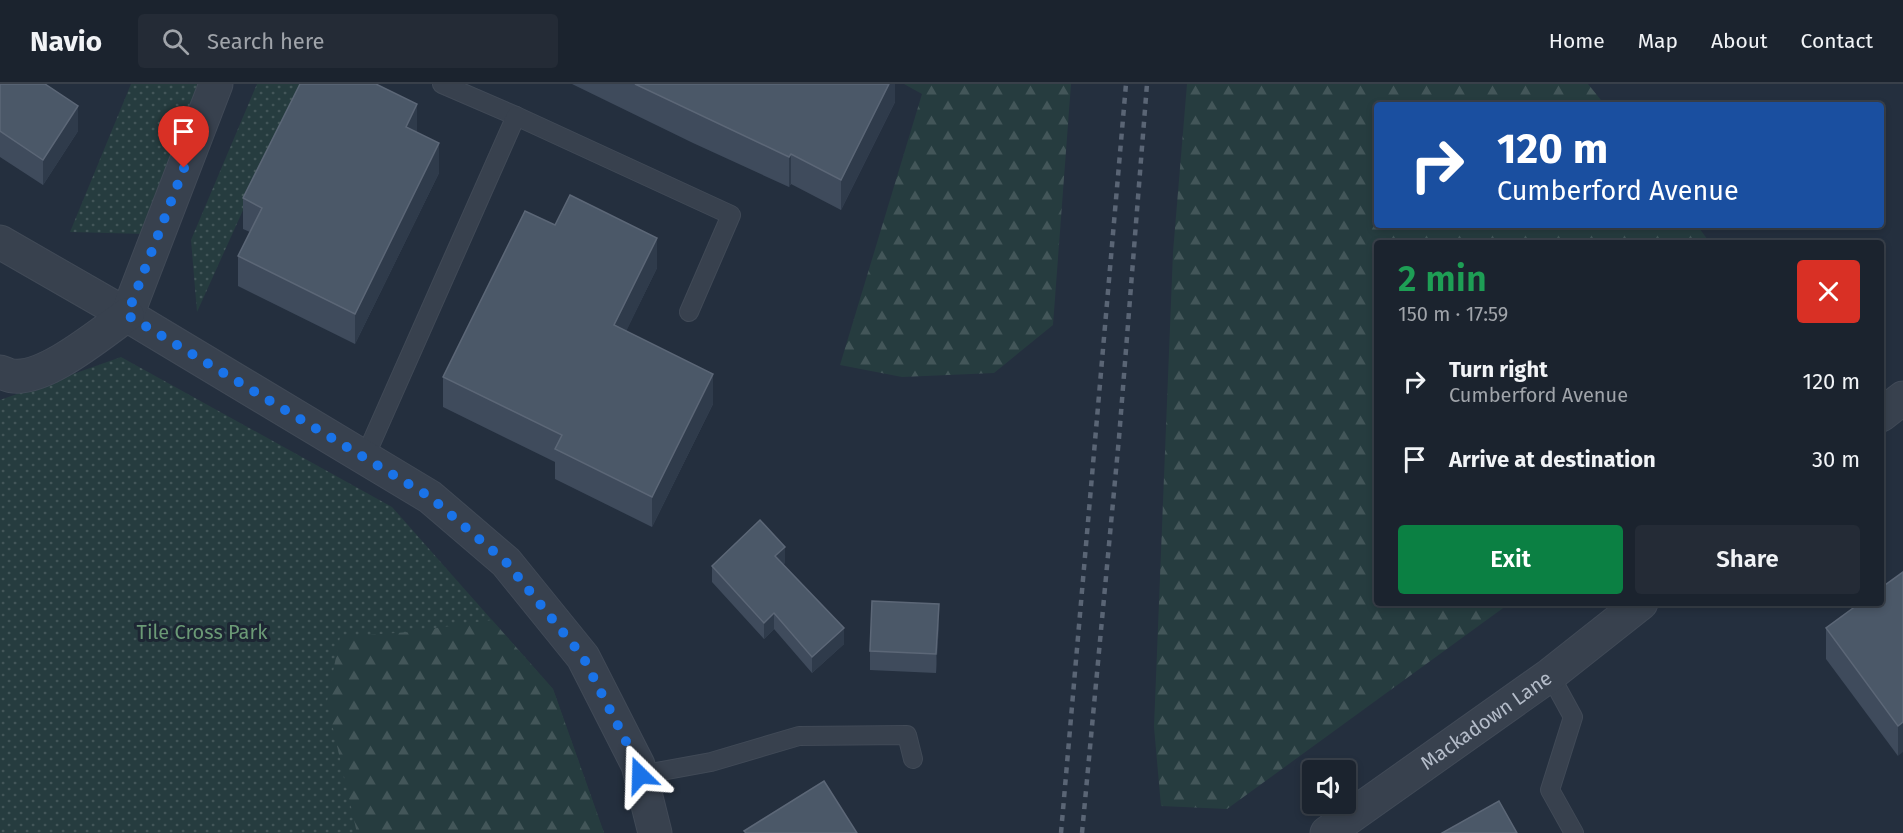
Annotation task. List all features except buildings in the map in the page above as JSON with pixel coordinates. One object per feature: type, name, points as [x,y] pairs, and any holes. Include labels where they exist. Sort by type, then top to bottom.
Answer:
[{"type":"street","points":[[0,372],[14,376],[38,372],[77,350],[127,315],[216,84]]},
{"type":"street","points":[[0,242],[127,315],[430,497],[506,562],[583,657],[638,765],[655,833]]},
{"type":"street","points":[[1884,413],[1903,398]]},
{"type":"street","name":"Mackadown Lane","points":[[1327,833],[1550,675],[1637,606]]},
{"type":"lane","points":[[442,84],[731,215],[689,312]]},
{"type":"lane","points":[[365,457],[516,116]]},
{"type":"lane","points":[[1550,675],[1573,717],[1550,790],[1574,833]]},
{"type":"lane","points":[[640,775],[711,762],[799,736],[907,735],[913,759]]},
{"type":"green space","points":[[131,84],[199,84],[145,234],[70,232]]},
{"type":"green space","points":[[257,84],[300,84],[197,312],[191,240]]},
{"type":"green space","points":[[904,84],[1071,84],[1053,325],[994,373],[902,377],[840,365],[922,94]]},
{"type":"green space","points":[[1187,84],[1588,84],[1603,102],[1374,102],[1374,228],[1699,228],[1708,240],[1374,240],[1374,606],[1506,606],[1227,809],[1161,806],[1154,727],[1173,252]]},
{"type":"green space","name":"Tile Cross Park","points":[[121,357],[392,507],[553,689],[604,833],[0,833],[0,400]]},
{"type":"green space","points":[[492,620],[553,689],[604,833],[357,833],[327,702],[340,637],[409,632]]},
{"type":"railway","points":[[1061,833],[1126,84]]},
{"type":"railway","points":[[1082,833],[1119,438],[1147,84]]},
{"type":"route","points":[[184,168],[127,315],[430,497],[506,562],[583,657],[638,765],[640,775]]}]
